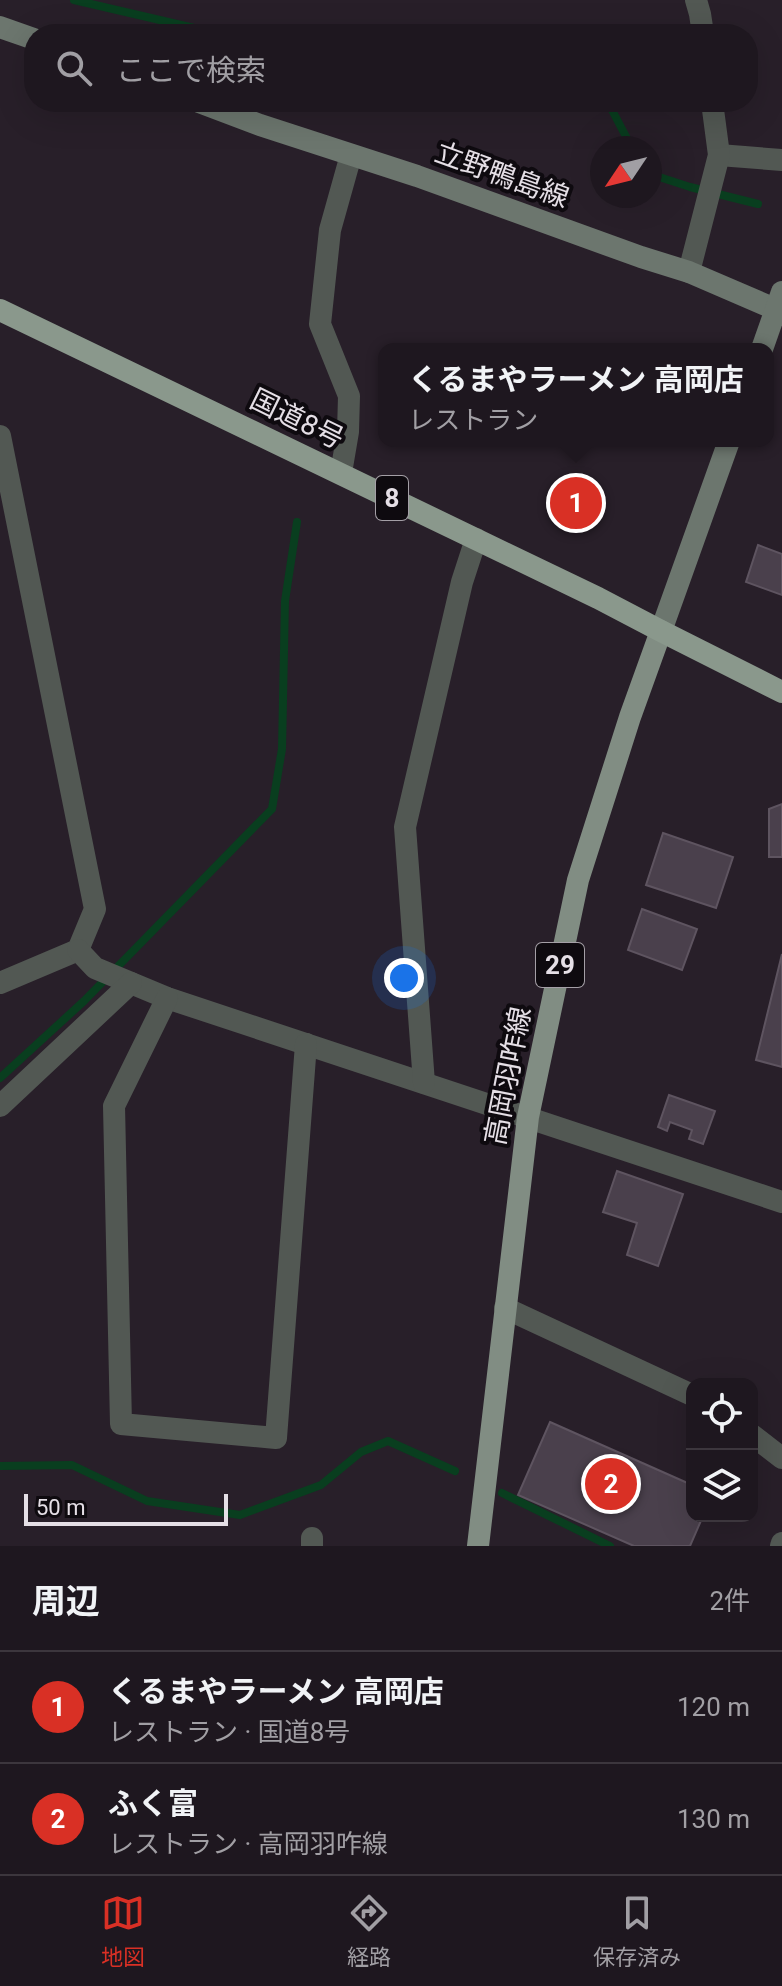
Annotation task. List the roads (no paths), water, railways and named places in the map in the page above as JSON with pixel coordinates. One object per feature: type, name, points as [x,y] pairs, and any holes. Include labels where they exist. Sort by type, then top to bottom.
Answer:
[{"type":"highway","name":"国道8号","points":[[0,310],[598,598],[781,690]]},
{"type":"main road","points":[[0,27],[24,35]]},
{"type":"main road","name":"立野鴨島線","points":[[226,112],[780,304]]},
{"type":"main road","points":[[764,343],[780,304]]},
{"type":"main road","points":[[661,631],[727,447]]},
{"type":"main road","name":"高岡羽咋線","points":[[478,1546],[528,1117],[578,880],[661,631]]},
{"type":"street","points":[[696,0],[702,24]]},
{"type":"street","points":[[689,272],[719,155],[713,112]]},
{"type":"street","points":[[341,473],[348,432],[349,396],[320,324],[330,230],[351,155]]},
{"type":"street","points":[[719,155],[782,160]]},
{"type":"street","points":[[0,436],[95,909],[78,950],[0,983]]},
{"type":"street","points":[[424,1083],[405,827],[462,582],[476,539]]},
{"type":"street","points":[[78,950],[95,968],[167,998],[782,1202]]},
{"type":"street","points":[[0,1106],[131,983]]},
{"type":"street","points":[[167,998],[114,1106],[121,1424],[276,1438],[306,1044]]},
{"type":"street","points":[[505,1308],[686,1392]]},
{"type":"street","points":[[758,1440],[782,1458]]},
{"type":"waterway","points":[[74,0],[177,24]]},
{"type":"waterway","points":[[613,112],[626,136]]},
{"type":"waterway","points":[[662,178],[758,204]]},
{"type":"waterway","points":[[0,1078],[84,1001],[272,809],[282,749],[285,601],[297,522]]},
{"type":"waterway","points":[[0,1466],[72,1465],[147,1501],[240,1515],[321,1485],[361,1452],[388,1441],[455,1471]]},
{"type":"waterway","points":[[502,1493],[610,1546]]},
{"type":"place","name":"くるまやラーメン 高岡店","points":[[576,503]]},
{"type":"place","name":"ふく富","points":[[611,1484]]}]
